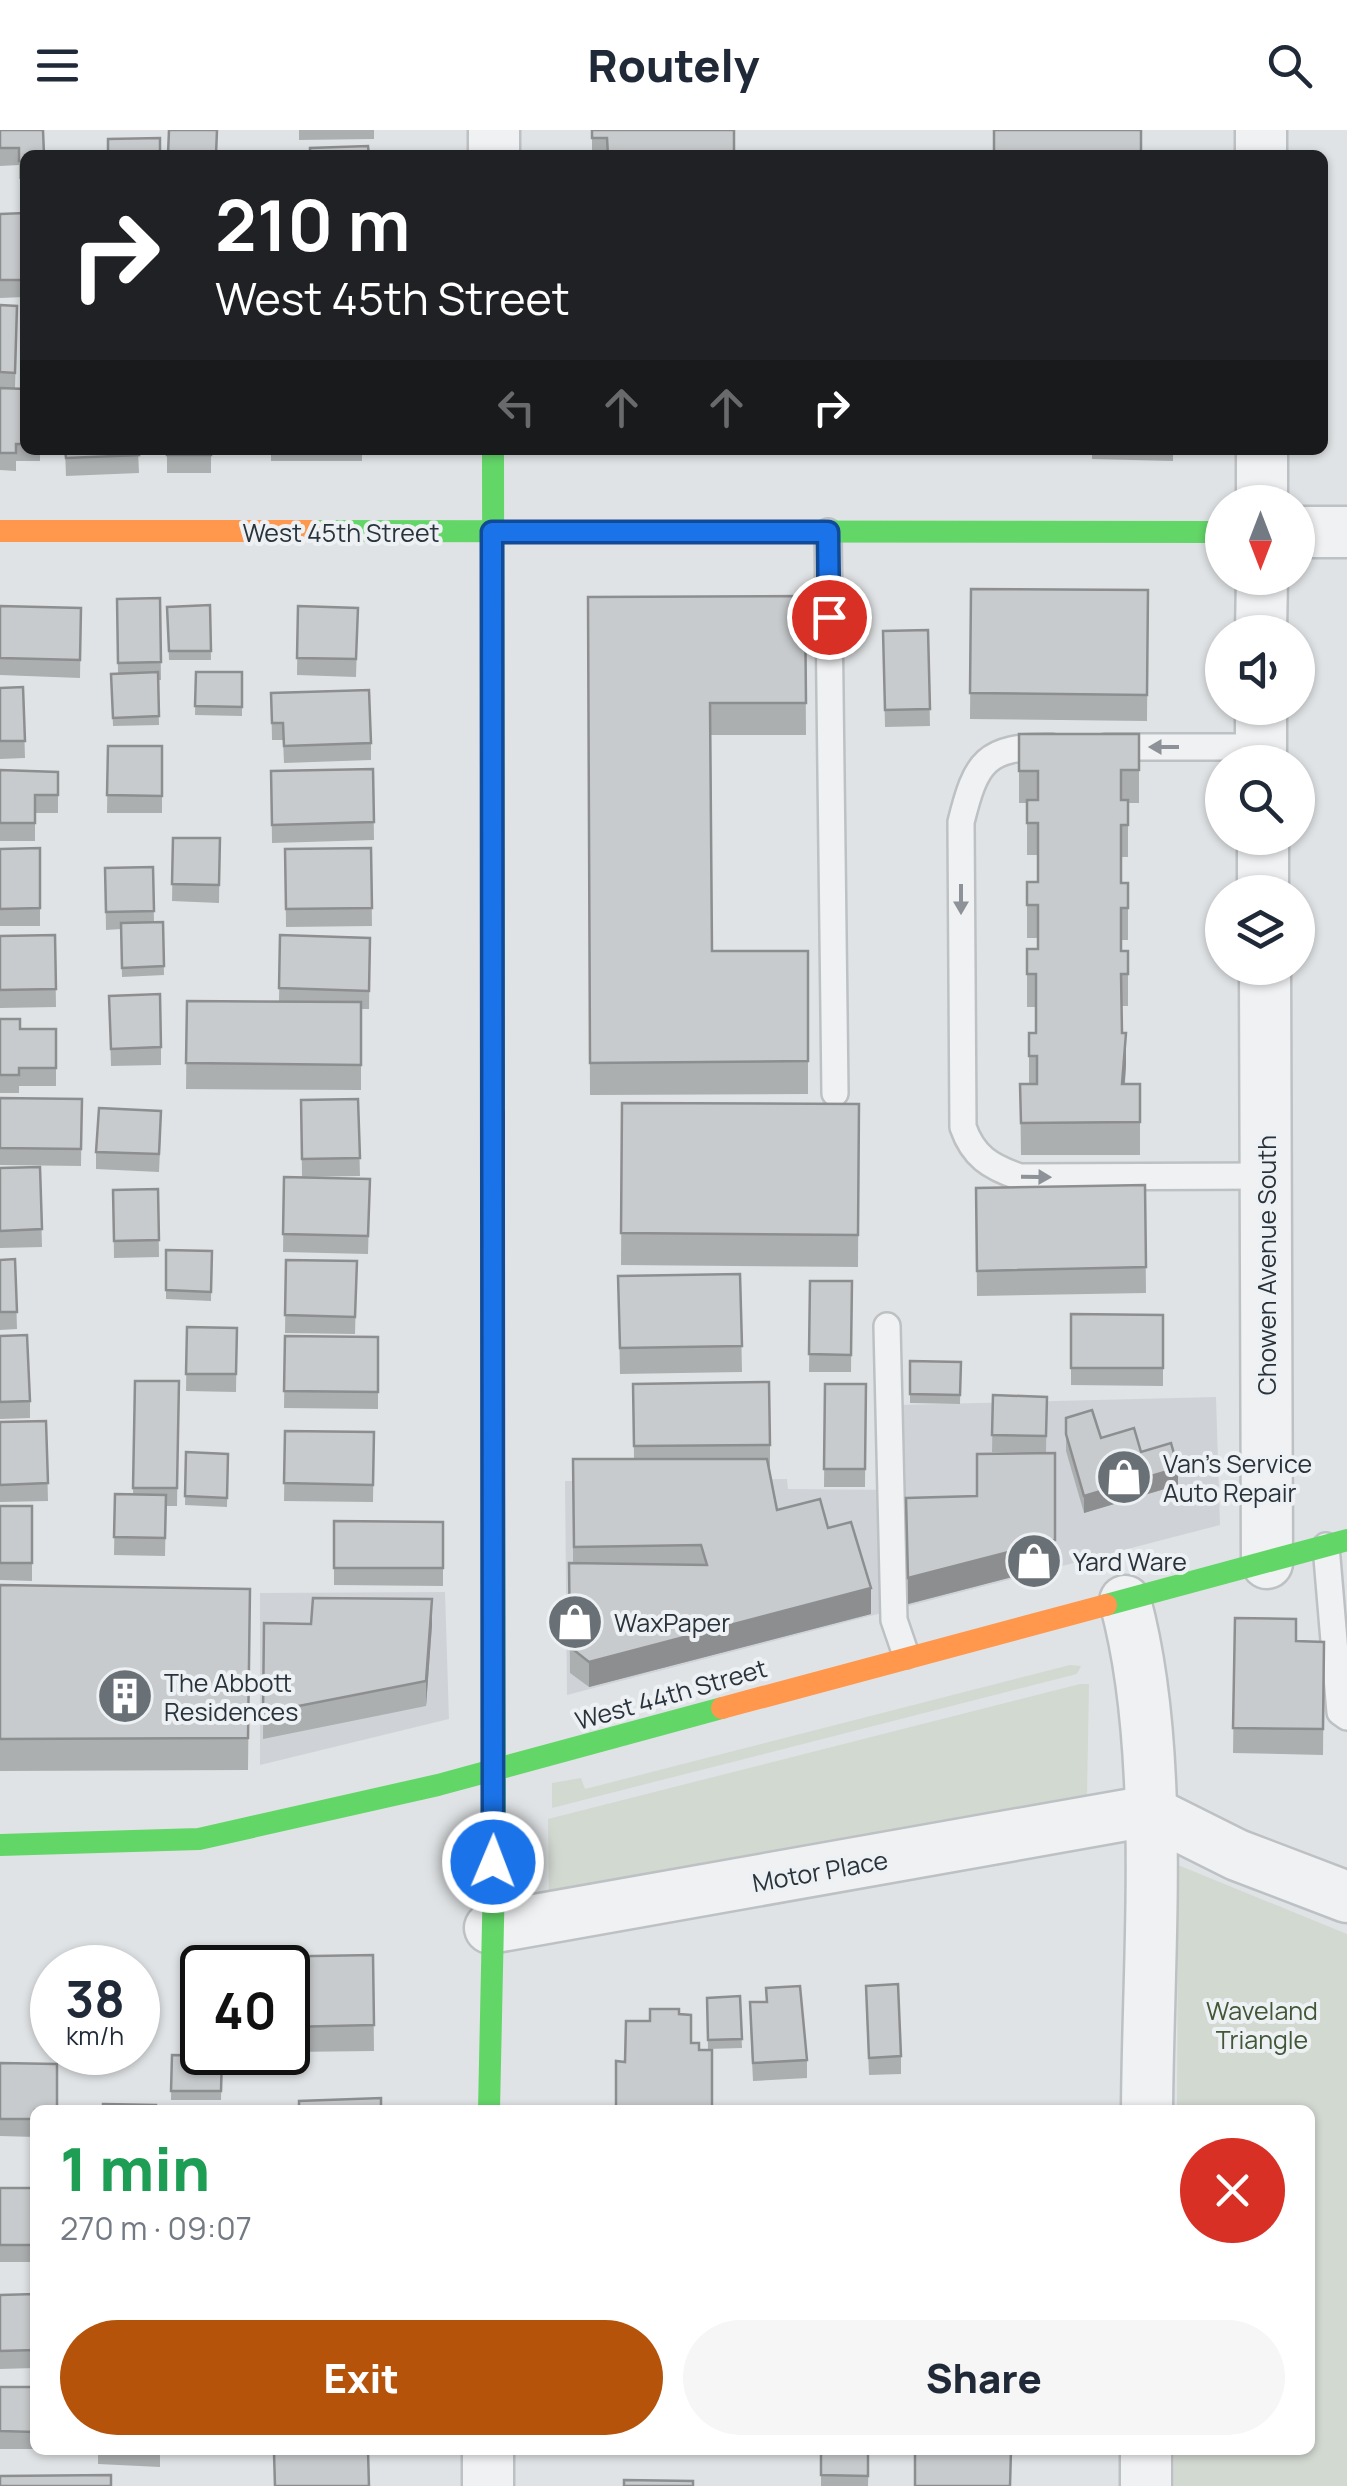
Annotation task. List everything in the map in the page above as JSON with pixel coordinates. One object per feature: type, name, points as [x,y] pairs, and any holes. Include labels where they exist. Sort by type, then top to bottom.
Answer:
[{"type":"street","points":[[489,2105],[495,1829],[493,455]]},
{"type":"street","points":[[1262,455],[1262,485]]},
{"type":"street","name":"West 45th Street","points":[[0,531],[1205,532]]},
{"type":"street","points":[[1315,532],[1347,532]]},
{"type":"street","name":"Chowen Avenue South","points":[[1264,985],[1267,1563]]},
{"type":"street","name":"West 44th Street","points":[[0,1845],[199,1839],[492,1770],[1336,1543]]},
{"type":"street","points":[[1125,1601],[1140,1654],[1149,1812],[1148,2105]]},
{"type":"street","points":[[1149,1812],[1237,1855],[1347,1897]]},
{"type":"street","name":"Motor Place","points":[[490,1928],[1149,1812]]},
{"type":"street","points":[[488,2455],[488,2486]]},
{"type":"street","points":[[1146,2455],[1146,2486]]},
{"type":"lane","points":[[828,532],[836,1093]]},
{"type":"lane","points":[[1261,739],[1025,746],[990,757],[972,777],[961,822],[962,1127],[971,1149],[994,1168],[1020,1177],[1268,1176]]},
{"type":"lane","points":[[888,1326],[894,1620],[906,1656]]},
{"type":"lane","points":[[1336,1543],[1340,1712],[1347,1716]]},
{"type":"shaded area","points":[[1216,1397],[1220,1525],[567,1695],[565,1481],[787,1479],[788,1489],[898,1490],[897,1405]]},
{"type":"shaded area","points":[[445,1592],[449,1719],[260,1765],[260,1593]]},
{"type":"green space","points":[[1070,1665],[1081,1666],[1077,1674],[552,1808],[552,1783],[581,1778],[585,1789]]},
{"type":"green space","points":[[1089,1684],[1087,1797],[549,1908],[548,1819]]},
{"type":"green space","name":"Waveland Triangle","points":[[1178,1865],[1347,1934],[1347,2486],[1174,2486],[1174,2455],[1315,2455],[1315,2105],[1177,2105]]},
{"type":"building","points":[[0,130],[43,130],[44,150],[20,150],[20,161],[19,148],[0,148]]},
{"type":"building","points":[[169,130],[217,130],[216,150],[168,150]]},
{"type":"building","points":[[592,130],[734,130],[734,150],[608,150],[607,138],[592,138]]},
{"type":"building","points":[[994,130],[1141,130],[1141,150],[994,150]]},
{"type":"building","points":[[160,138],[160,150],[108,150],[108,139]]},
{"type":"building","points":[[368,146],[368,150],[310,150]]},
{"type":"building","points":[[20,213],[20,280],[0,280],[0,214]]},
{"type":"building","points":[[0,305],[17,306],[15,373],[0,372]]},
{"type":"building","points":[[0,388],[20,389],[20,444],[16,444],[16,453],[0,453]]},
{"type":"building","points":[[66,455],[139,455],[66,458]]},
{"type":"building","points":[[971,589],[1148,590],[1147,695],[970,693]]},
{"type":"building","points":[[805,596],[806,703],[710,703],[712,951],[808,951],[808,1061],[590,1063],[588,597]]},
{"type":"building","points":[[160,598],[161,662],[118,663],[117,599]]},
{"type":"building","points":[[210,605],[211,651],[169,651],[167,607]]},
{"type":"building","points":[[0,606],[81,608],[80,660],[0,658]]},
{"type":"building","points":[[298,606],[358,608],[356,659],[297,658]]},
{"type":"building","points":[[928,630],[930,709],[885,710],[883,631]]},
{"type":"building","points":[[158,672],[159,716],[113,718],[111,674]]},
{"type":"building","points":[[196,672],[242,672],[242,707],[195,706]]},
{"type":"building","points":[[23,687],[25,741],[0,741],[0,688]]},
{"type":"building","points":[[369,690],[371,743],[284,746],[283,723],[272,723],[271,693]]},
{"type":"building","points":[[1019,734],[1139,734],[1139,770],[1121,770],[1121,800],[1128,800],[1128,825],[1121,825],[1121,883],[1128,883],[1128,908],[1121,908],[1121,951],[1128,951],[1128,974],[1121,974],[1122,1033],[1126,1033],[1122,1084],[1140,1084],[1140,1122],[1021,1123],[1020,1084],[1037,1084],[1037,1056],[1029,1056],[1029,1033],[1036,1033],[1036,974],[1027,974],[1027,949],[1038,949],[1038,905],[1027,905],[1027,882],[1038,882],[1038,823],[1027,823],[1027,800],[1038,800],[1038,771],[1019,771]]},
{"type":"building","points":[[108,746],[162,746],[162,796],[107,795]]},
{"type":"building","points":[[373,769],[374,822],[272,825],[271,771]]},
{"type":"building","points":[[0,770],[58,772],[58,795],[35,795],[35,823],[0,823]]},
{"type":"building","points":[[173,838],[220,838],[219,885],[172,884]]},
{"type":"building","points":[[40,848],[40,908],[0,909],[0,849]]},
{"type":"building","points":[[371,848],[372,908],[286,909],[285,849]]},
{"type":"building","points":[[153,867],[154,911],[106,912],[105,868]]},
{"type":"building","points":[[163,922],[164,966],[122,968],[121,923]]},
{"type":"building","points":[[55,935],[56,989],[0,990],[0,936]]},
{"type":"building","points":[[280,935],[370,938],[369,991],[279,988]]},
{"type":"building","points":[[160,994],[161,1047],[111,1049],[109,996]]},
{"type":"building","points":[[187,1001],[361,1002],[361,1065],[186,1063]]},
{"type":"building","points":[[0,1019],[20,1019],[20,1029],[56,1029],[56,1068],[19,1068],[19,1075],[0,1075]]},
{"type":"building","points":[[0,1098],[82,1099],[81,1149],[0,1148]]},
{"type":"building","points":[[358,1099],[360,1158],[302,1159],[301,1100]]},
{"type":"building","points":[[622,1103],[859,1104],[858,1235],[621,1233]]},
{"type":"building","points":[[99,1108],[161,1111],[159,1154],[96,1152]]},
{"type":"building","points":[[40,1167],[42,1229],[0,1231],[0,1168]]},
{"type":"building","points":[[284,1177],[370,1179],[368,1236],[283,1234]]},
{"type":"building","points":[[1145,1185],[1146,1267],[977,1271],[976,1188]]},
{"type":"building","points":[[158,1189],[159,1240],[114,1241],[113,1190]]},
{"type":"building","points":[[166,1250],[212,1251],[211,1292],[166,1290]]},
{"type":"building","points":[[15,1259],[17,1312],[0,1312],[0,1260]]},
{"type":"building","points":[[286,1260],[357,1261],[355,1317],[285,1315]]},
{"type":"building","points":[[740,1274],[742,1346],[620,1348],[618,1276]]},
{"type":"building","points":[[810,1281],[852,1281],[851,1355],[809,1354]]},
{"type":"building","points":[[1071,1314],[1163,1315],[1163,1368],[1071,1368]]},
{"type":"building","points":[[187,1327],[237,1328],[236,1374],[186,1374]]},
{"type":"building","points":[[27,1335],[30,1401],[0,1402],[0,1336]]},
{"type":"building","points":[[285,1336],[378,1337],[378,1392],[284,1391]]},
{"type":"building","points":[[910,1361],[961,1362],[960,1395],[910,1394]]},
{"type":"building","points":[[135,1381],[179,1381],[177,1488],[133,1488]]},
{"type":"building","points":[[769,1382],[770,1445],[634,1446],[633,1384]]},
{"type":"building","points":[[825,1384],[866,1384],[865,1469],[824,1469]]},
{"type":"building","points":[[993,1395],[1047,1397],[1046,1436],[992,1435]]},
{"type":"building","name":"Van's Service Auto Repair","points":[[1092,1410],[1101,1438],[1134,1428],[1141,1452],[1171,1443],[1178,1468],[1084,1496],[1066,1434],[1066,1418]]},
{"type":"building","points":[[46,1421],[48,1483],[0,1485],[0,1422]]},
{"type":"building","points":[[285,1431],[374,1432],[373,1485],[284,1483]]},
{"type":"building","points":[[186,1452],[228,1454],[227,1498],[185,1496]]},
{"type":"building","points":[[1055,1453],[1055,1540],[908,1578],[906,1498],[977,1496],[977,1454]]},
{"type":"building","points":[[573,1459],[767,1459],[777,1510],[820,1499],[828,1528],[851,1522],[871,1588],[589,1662],[570,1647],[569,1563],[707,1565],[701,1545],[574,1547]]},
{"type":"building","points":[[115,1494],[166,1495],[165,1538],[114,1537]]},
{"type":"building","points":[[0,1506],[32,1506],[32,1563],[0,1563]]},
{"type":"building","points":[[334,1521],[443,1522],[443,1568],[334,1568]]},
{"type":"building","name":"The Abbott Residences","points":[[0,1585],[250,1589],[248,1738],[0,1739]]},
{"type":"building","points":[[313,1598],[432,1599],[426,1681],[263,1713],[264,1623],[311,1624]]},
{"type":"building","points":[[1235,1618],[1296,1619],[1296,1641],[1324,1642],[1323,1729],[1233,1728]]},
{"type":"building","points":[[373,1955],[374,2025],[310,2026],[310,1956]]},
{"type":"building","points":[[898,1984],[901,2056],[869,2058],[866,1986]]},
{"type":"building","points":[[800,1986],[807,2060],[753,2063],[750,2002],[767,2002],[766,1988]]},
{"type":"building","points":[[740,1996],[742,2039],[708,2040],[707,1998]]},
{"type":"building","points":[[650,2009],[679,2009],[679,2014],[691,2015],[691,2043],[699,2043],[699,2050],[712,2050],[712,2105],[616,2105],[616,2061],[625,2062],[626,2021],[650,2021]]},
{"type":"building","points":[[172,2055],[180,2055],[180,2075],[221,2075],[221,2091],[171,2091]]},
{"type":"building","points":[[0,2063],[30,2064],[30,2075],[57,2075],[57,2105],[30,2105],[30,2119],[0,2119]]},
{"type":"building","points":[[381,2098],[381,2105],[299,2105],[299,2101]]},
{"type":"building","points":[[0,2188],[30,2188],[30,2245],[0,2245]]},
{"type":"building","points":[[30,2294],[30,2350],[0,2351],[0,2295]]},
{"type":"building","points":[[0,2387],[30,2387],[30,2432],[0,2431]]},
{"type":"building","points":[[274,2455],[368,2455],[369,2486],[275,2486]]},
{"type":"building","points":[[821,2455],[868,2455],[868,2476],[821,2475]]},
{"type":"building","points":[[915,2455],[1011,2455],[1010,2486],[915,2486]]},
{"type":"building","points":[[111,2475],[111,2486],[0,2486],[0,2476]]},
{"type":"building","points":[[624,2480],[693,2481],[693,2486],[624,2486]]},
{"type":"traffic: fast","points":[[493,455],[494,1114]]},
{"type":"traffic: fast","points":[[314,531],[1205,532]]},
{"type":"traffic: fast","points":[[489,2105],[495,1829],[494,1470]]},
{"type":"traffic: fast","points":[[1106,1605],[1347,1540]]},
{"type":"traffic: fast","points":[[0,1845],[199,1839],[438,1785],[722,1708]]},
{"type":"traffic: slow","points":[[0,531],[314,531]]},
{"type":"traffic: slow","points":[[722,1708],[1106,1605]]},
{"type":"traffic: jam","points":[[494,1114],[494,1470]]},
{"type":"place","name":"Van's Service Auto Repair","points":[[1124,1477]]},
{"type":"place","name":"Yard Ware","points":[[1034,1561]]},
{"type":"place","name":"WaxPaper","points":[[575,1622]]},
{"type":"place","name":"The Abbott Residences","points":[[125,1696]]},
{"type":"route","points":[[493,1862],[492,532],[828,532],[829,617]]}]
